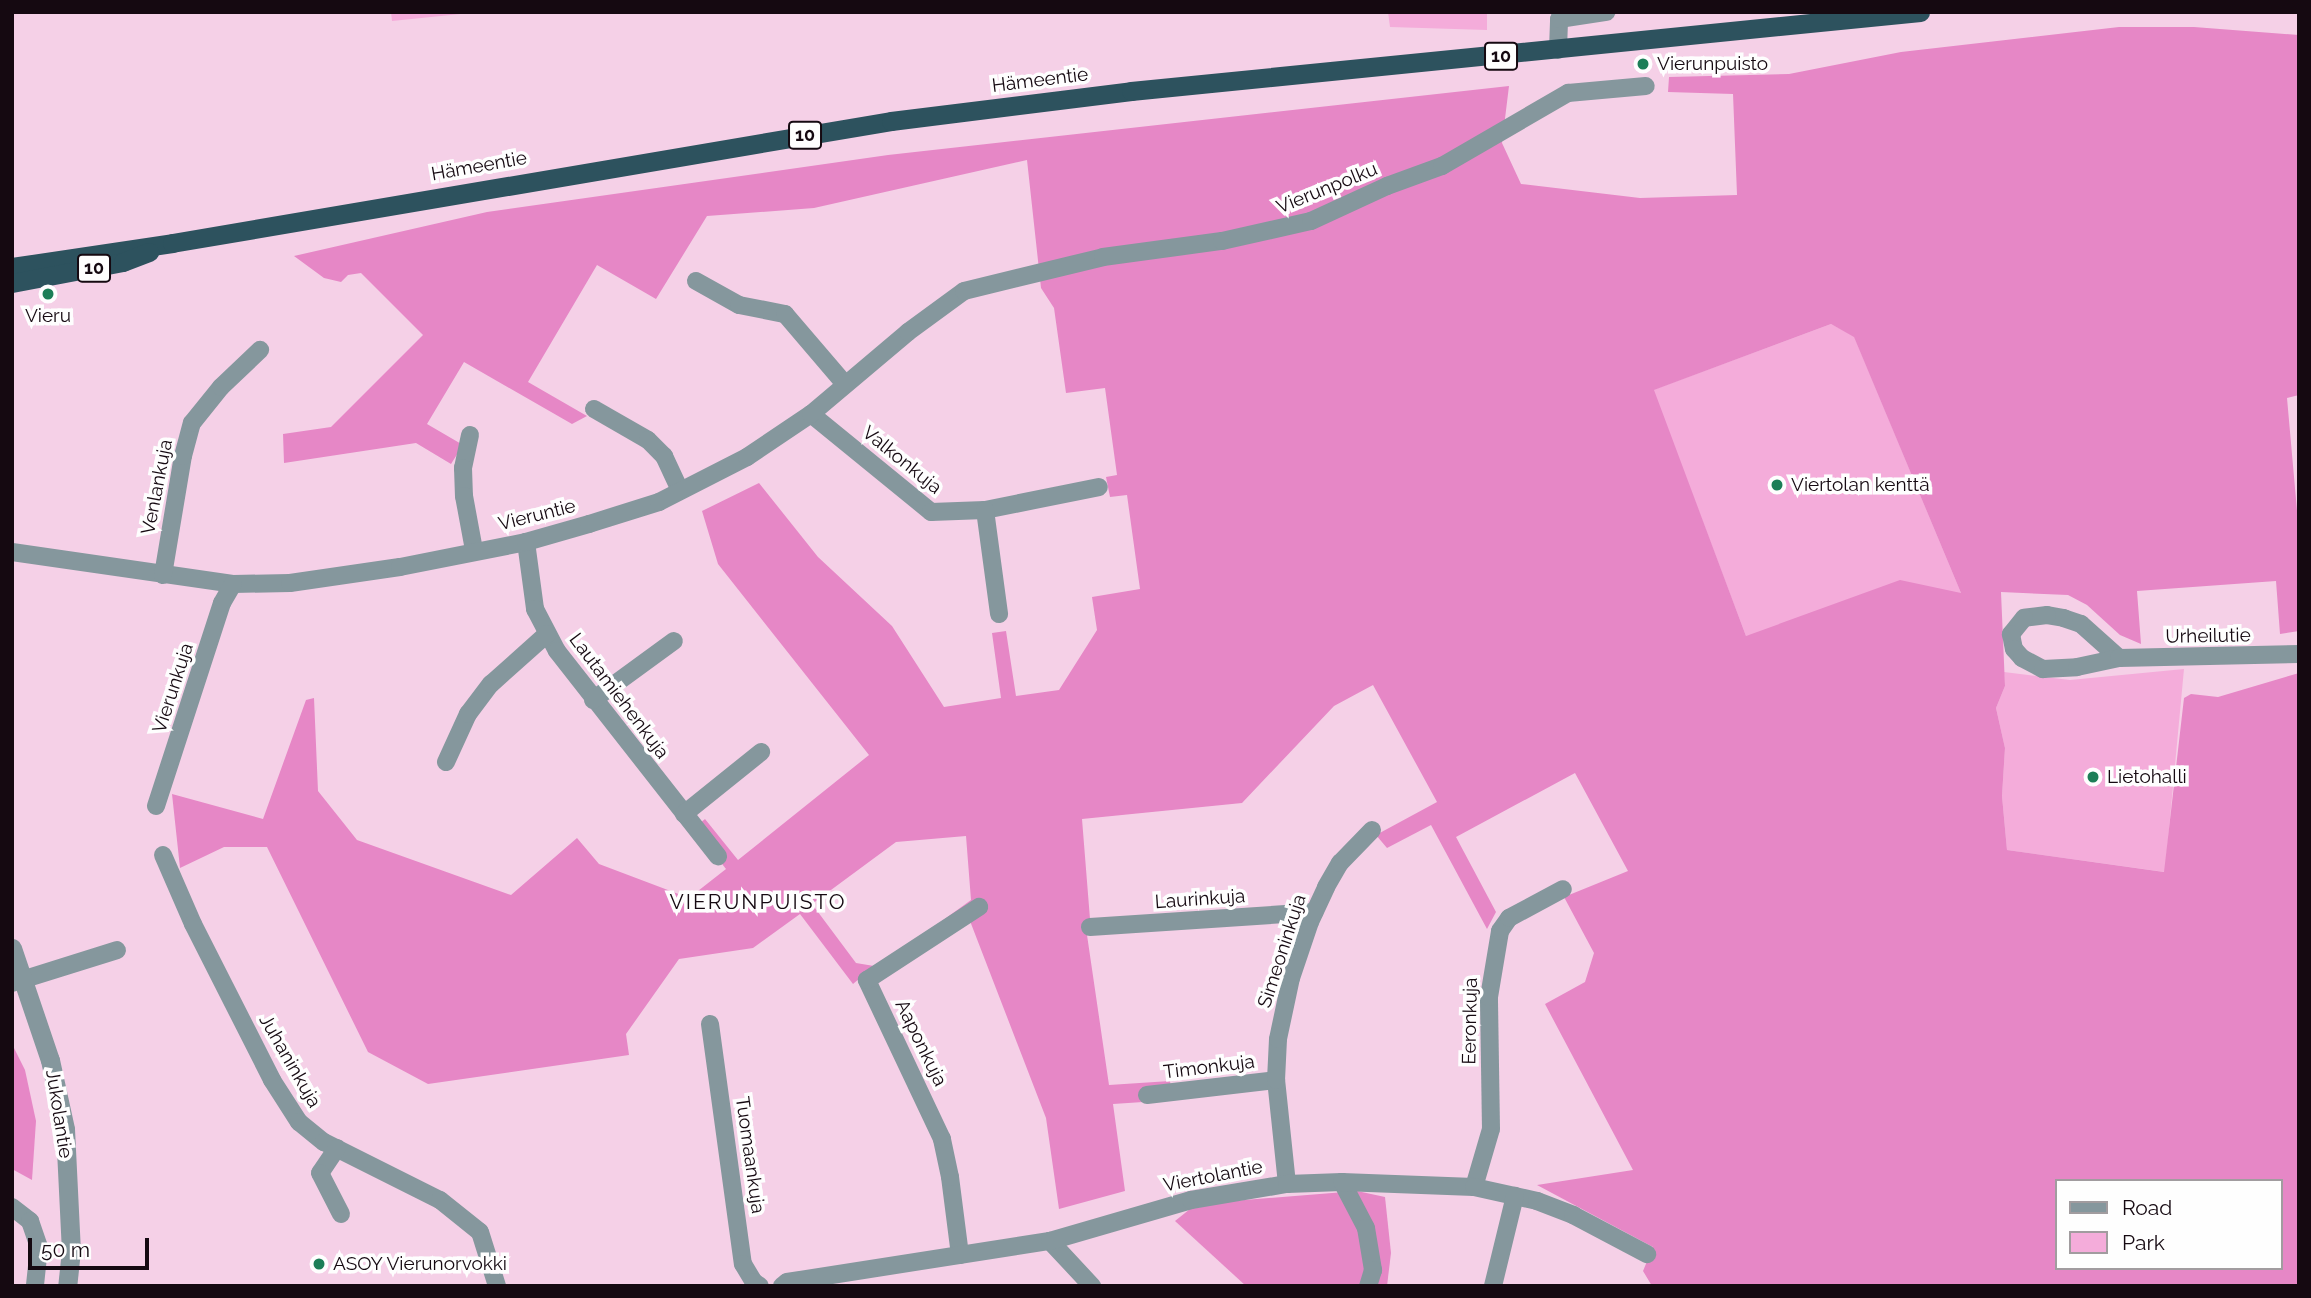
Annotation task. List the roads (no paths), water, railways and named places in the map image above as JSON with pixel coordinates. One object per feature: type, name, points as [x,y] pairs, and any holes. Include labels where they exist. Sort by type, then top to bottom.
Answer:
[{"type":"highway","name":"Hämeentie","points":[[12,267],[172,243],[891,121],[1131,91],[1920,12]]},
{"type":"highway","name":"Hämeentie","points":[[12,283],[123,262],[172,243]]},
{"type":"street","points":[[1558,50],[1559,19],[1606,12]]},
{"type":"street","name":"Vierunpolku","points":[[1006,283],[1103,257],[1222,241],[1311,221],[1387,186],[1442,166],[1568,93],[1646,86]]},
{"type":"street","points":[[696,281],[738,304],[785,314],[844,383]]},
{"type":"street","name":"Vieruntie","points":[[12,552],[233,584],[290,583],[400,567],[474,550],[526,542],[659,502],[747,457],[811,414],[844,383],[964,291],[1006,283]]},
{"type":"street","name":"Venlankuja","points":[[163,575],[183,456],[192,423],[221,387],[260,350]]},
{"type":"street","points":[[594,409],[629,428],[656,448],[663,456],[680,491]]},
{"type":"street","name":"Valkonkuja","points":[[811,414],[931,512],[985,510],[1100,487]]},
{"type":"street","points":[[470,435],[463,468],[464,496],[474,550]]},
{"type":"street","points":[[985,510],[999,614]]},
{"type":"street","name":"Lautamiehenkuja","points":[[526,542],[535,609],[547,634],[593,700],[718,856]]},
{"type":"street","name":"Vierunkuja","points":[[156,806],[222,603],[233,584]]},
{"type":"street","name":"Urheilutie","points":[[2119,659],[2081,624],[2064,618],[2047,615],[2024,618],[2011,634],[2014,649],[2043,669],[2077,667],[2119,659],[2299,654]]},
{"type":"street","points":[[446,762],[468,714],[491,684],[547,634]]},
{"type":"street","points":[[593,700],[674,641]]},
{"type":"street","points":[[684,814],[761,752]]},
{"type":"street","name":"Simeoninkuja","points":[[1287,1184],[1276,1080],[1278,1039],[1291,978],[1314,912],[1340,863],[1372,830]]},
{"type":"street","name":"Juhaninkuja","points":[[163,855],[193,924],[272,1080],[299,1122],[337,1148],[439,1200],[480,1231],[497,1286]]},
{"type":"street","name":"Eeronkuja","points":[[1474,1187],[1491,1129],[1489,997],[1500,932],[1509,918],[1563,889]]},
{"type":"street","name":"Aaponkuja","points":[[960,1255],[942,1139],[867,980],[979,907]]},
{"type":"street","name":"Laurinkuja","points":[[1090,927],[1314,912]]},
{"type":"street","name":"Jukolantie","points":[[12,948],[18,981],[50,1060],[65,1129],[71,1224],[67,1286]]},
{"type":"street","points":[[18,981],[51,974],[117,950]]},
{"type":"street","name":"Tuomaankuja","points":[[710,1024],[743,1264],[754,1282],[760,1286]]},
{"type":"street","name":"Timonkuja","points":[[1147,1095],[1276,1080]]},
{"type":"street","points":[[337,1148],[320,1173],[341,1214]]},
{"type":"street","points":[[1342,1182],[1366,1228],[1373,1270],[1368,1286]]},
{"type":"street","name":"Viertolantie","points":[[782,1286],[787,1282],[1050,1241],[1191,1200],[1287,1184],[1342,1182],[1474,1187],[1515,1196],[1573,1215],[1647,1254]]},
{"type":"street","points":[[1493,1286],[1515,1196]]},
{"type":"street","points":[[12,1208],[30,1220],[39,1247],[35,1286]]},
{"type":"street","points":[[1050,1241],[1092,1286]]},
{"type":"place","name":"Vierunpuisto","points":[[1643,64]]},
{"type":"place","name":"Vieru","points":[[48,294]]},
{"type":"place","name":"Viertolan kenttä","points":[[1777,485]]},
{"type":"place","name":"Lietohalli","points":[[2093,777]]},
{"type":"place","name":"ASOY Vierunorvokki","points":[[319,1264]]},
{"type":"district","name":"VIERUNPUISTO","points":[[758,902]]}]
